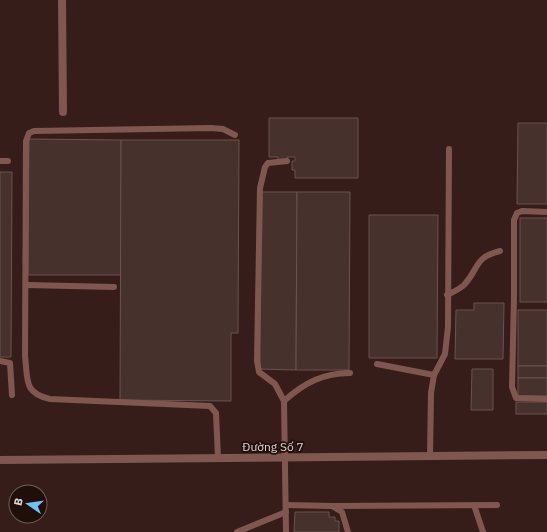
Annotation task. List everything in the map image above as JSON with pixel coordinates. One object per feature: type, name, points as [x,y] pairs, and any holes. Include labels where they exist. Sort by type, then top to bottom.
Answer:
[{"type":"street","points":[[62,0],[63,112]]},
{"type":"street","name":"Đường Số 7","points":[[0,460],[547,455]]},
{"type":"lane","points":[[218,458],[216,413],[210,406],[58,399],[40,397],[34,394],[29,386],[25,356],[26,141],[29,133],[34,131],[70,129],[211,128],[223,129],[235,135]]},
{"type":"lane","points":[[430,456],[430,393],[434,375],[445,354],[448,327],[449,149]]},
{"type":"lane","points":[[0,161],[8,161]]},
{"type":"lane","points":[[286,532],[284,401],[275,384],[259,372],[257,361],[260,188],[265,167],[268,163],[287,161]]},
{"type":"lane","points":[[547,212],[522,211],[517,213],[514,220],[512,387],[516,398],[547,399]]},
{"type":"lane","points":[[447,295],[463,286],[480,260],[488,254],[500,252]]},
{"type":"lane","points":[[26,285],[114,286]]},
{"type":"lane","points":[[0,361],[10,363],[12,395]]},
{"type":"lane","points":[[377,364],[434,375]]},
{"type":"lane","points":[[284,401],[298,388],[312,380],[328,374],[350,373]]},
{"type":"lane","points":[[474,505],[483,532]]},
{"type":"lane","points":[[237,532],[286,509],[332,506],[498,505]]},
{"type":"lane","points":[[332,506],[342,512],[348,532]]},
{"type":"shaded area","points":[[0,0],[547,0],[547,532],[0,532]]},
{"type":"building","points":[[269,118],[358,118],[358,178],[295,178],[295,170],[292,170],[292,161],[295,161],[295,157],[287,157],[287,160],[278,160],[278,157],[269,157]]},
{"type":"building","points":[[518,123],[547,123],[547,204],[517,204]]},
{"type":"building","points":[[29,139],[121,140],[121,275],[28,275]]},
{"type":"building","points":[[121,140],[239,140],[238,333],[231,333],[231,401],[120,400]]},
{"type":"building","points":[[0,172],[12,172],[11,357],[0,357]]},
{"type":"building","points":[[260,192],[297,192],[296,370],[260,369]]},
{"type":"building","points":[[297,192],[350,192],[349,370],[296,370]]},
{"type":"building","points":[[369,215],[438,215],[437,358],[369,358]]},
{"type":"building","points":[[520,218],[547,218],[547,302],[520,302]]},
{"type":"building","points":[[474,303],[504,303],[503,359],[455,359],[456,310],[474,310]]},
{"type":"building","points":[[518,310],[547,310],[547,366],[518,366]]},
{"type":"building","points":[[518,366],[547,366],[547,378],[518,378]]},
{"type":"building","points":[[472,369],[493,369],[493,410],[471,410]]},
{"type":"building","points":[[518,378],[547,378],[547,396],[518,396]]},
{"type":"building","points":[[516,402],[547,402],[547,414],[516,414]]},
{"type":"building","points":[[295,512],[329,512],[329,517],[335,517],[335,521],[339,521],[339,532],[294,532]]}]
